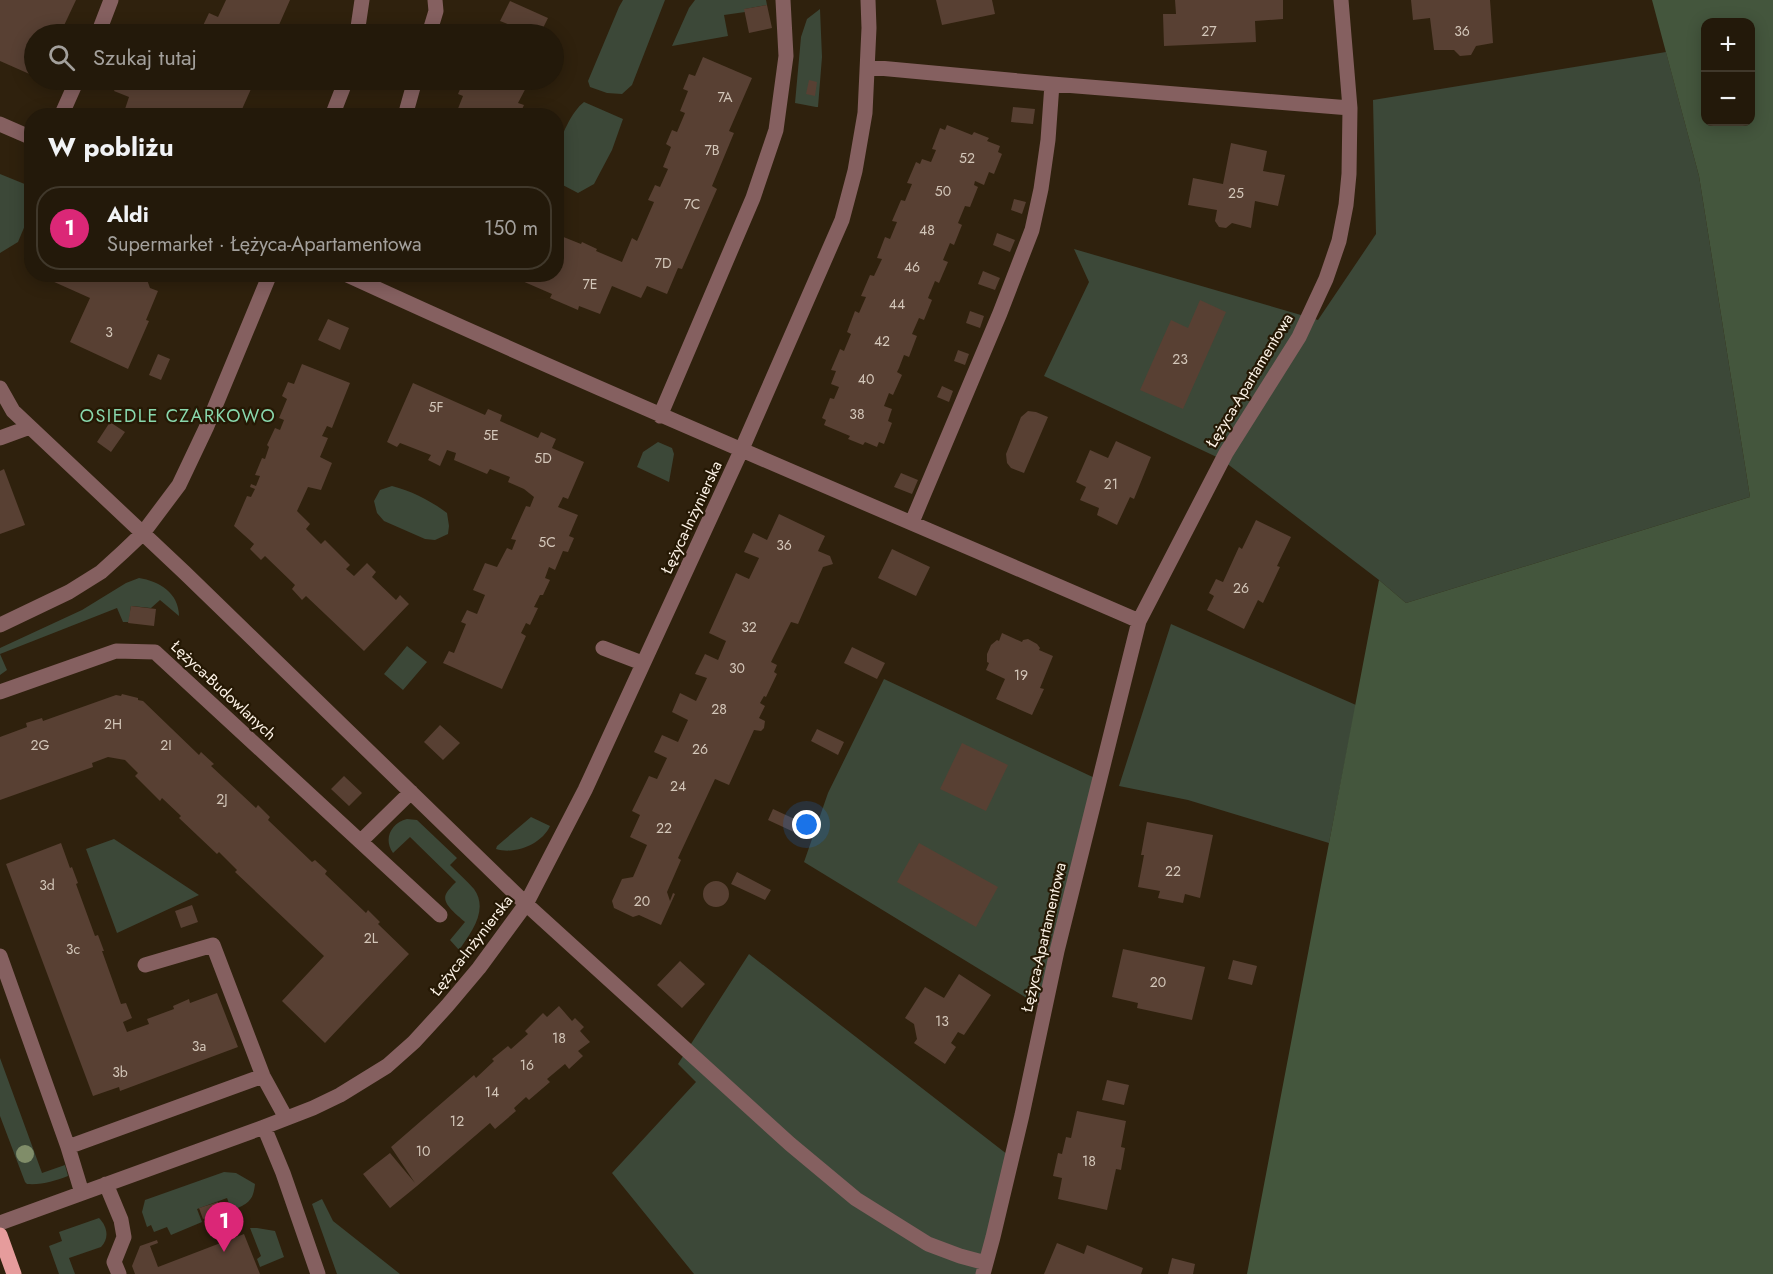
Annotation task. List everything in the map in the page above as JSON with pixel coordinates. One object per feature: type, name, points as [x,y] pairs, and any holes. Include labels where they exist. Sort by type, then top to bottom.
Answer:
[{"type":"main road","points":[[0,1235],[14,1274]]},
{"type":"street","points":[[102,24],[111,0]]},
{"type":"street","points":[[358,24],[362,0]]},
{"type":"street","points":[[432,24],[435,0]]},
{"type":"street","points":[[660,416],[753,198],[776,130],[786,56],[783,0]]},
{"type":"street","name":"Łężyca-Inżynierska","points":[[0,1223],[264,1127],[340,1095],[387,1066],[414,1042],[472,976],[526,903],[585,790],[741,451],[842,220],[855,171],[865,113],[868,0]]},
{"type":"street","name":"Łężyca-Apartamentowa","points":[[526,903],[790,1144],[856,1199],[928,1244],[984,1268],[1022,1115],[1057,951],[1138,621],[1226,453],[1299,337],[1326,279],[1339,240],[1349,174],[1350,108],[1341,0]]},
{"type":"street","points":[[868,67],[1350,108]]},
{"type":"street","points":[[912,522],[1000,313],[1032,230],[1048,140],[1052,84]]},
{"type":"street","points":[[65,108],[73,90]]},
{"type":"street","points":[[335,108],[342,90]]},
{"type":"street","points":[[407,108],[412,90]]},
{"type":"street","points":[[0,123],[24,134]]},
{"type":"street","points":[[0,625],[69,592],[93,577],[143,533],[179,485],[207,426],[267,282]]},
{"type":"street","name":"Łężyca-Inżynierska","points":[[362,282],[485,339],[741,451]]},
{"type":"street","points":[[0,388],[14,411],[30,427],[526,903]]},
{"type":"street","points":[[0,438],[30,427]]},
{"type":"street","points":[[741,451],[912,522],[1138,621]]},
{"type":"street","points":[[603,648],[642,663]]},
{"type":"street","name":"Łężyca-Budowlanych","points":[[0,692],[116,651],[155,652],[440,915]]},
{"type":"street","points":[[361,841],[411,792]]},
{"type":"street","points":[[145,965],[213,945],[263,1076],[286,1118]]},
{"type":"street","points":[[0,956],[68,1147],[82,1193]]},
{"type":"street","points":[[68,1147],[263,1076]]},
{"type":"street","points":[[264,1127],[283,1173],[318,1274]]},
{"type":"street","points":[[106,1184],[121,1220],[124,1237],[114,1262],[119,1274]]},
{"type":"green space","points":[[623,0],[665,0],[632,85],[622,94],[607,93],[590,87],[588,81]]},
{"type":"green space","points":[[695,0],[766,0],[767,5],[745,9],[745,12],[724,15],[728,36],[672,46]]},
{"type":"green space","points":[[1652,0],[1773,0],[1773,1274],[1247,1274],[1379,580],[1406,603],[1750,497],[1699,176]]},
{"type":"green space","points":[[820,9],[822,57],[818,107],[816,107],[795,103],[801,37],[807,19]]},
{"type":"green space","points":[[1666,52],[1699,176],[1750,497],[1406,603],[1221,459],[1044,376],[1089,282],[1074,249],[1318,320],[1376,234],[1373,100]]},
{"type":"green space","points":[[584,102],[623,119],[612,150],[594,184],[578,193],[564,186],[564,132]]},
{"type":"green space","points":[[0,174],[24,184],[24,228],[18,242],[0,253]]},
{"type":"green space","points":[[658,442],[672,448],[674,454],[669,482],[637,467],[643,452]]},
{"type":"green space","points":[[392,486],[421,497],[447,513],[448,534],[435,540],[425,539],[384,521],[377,513],[374,501],[380,490]]},
{"type":"green space","points":[[139,578],[167,589],[178,608],[179,616],[160,600],[151,608],[131,606],[129,622],[123,622],[117,608],[0,654],[0,648],[82,610],[126,583]]},
{"type":"green space","points":[[1171,624],[1356,705],[1329,843],[1188,800],[1119,786]]},
{"type":"green space","points":[[407,646],[427,662],[403,690],[384,674]]},
{"type":"green space","points":[[0,654],[7,670],[0,675]]},
{"type":"green space","points":[[884,679],[1099,780],[1038,1005],[804,862],[828,793]]},
{"type":"green space","points":[[531,817],[550,826],[541,838],[519,849],[496,849],[497,846]]},
{"type":"green space","points":[[407,819],[417,820],[457,858],[450,865],[474,889],[478,897],[480,905],[477,921],[459,950],[450,940],[465,922],[451,909],[445,898],[456,882],[410,837],[393,853],[390,848],[390,832],[397,824]]},
{"type":"green space","points":[[114,839],[199,895],[117,933],[86,849]]},
{"type":"green space","points":[[749,954],[1012,1158],[977,1274],[694,1274],[612,1173],[696,1082],[678,1064]]},
{"type":"green space","points":[[0,1058],[42,1173],[65,1165],[68,1176],[43,1183],[27,1184],[25,1182],[0,1116]]},
{"type":"green space","points":[[224,1172],[236,1173],[255,1184],[253,1195],[246,1204],[232,1211],[227,1198],[197,1209],[202,1222],[171,1235],[167,1227],[154,1232],[151,1225],[147,1227],[142,1212],[145,1200]]},
{"type":"green space","points":[[322,1199],[333,1221],[400,1274],[337,1274],[312,1204]]},
{"type":"green space","points":[[99,1218],[106,1232],[104,1243],[101,1247],[69,1258],[75,1274],[59,1274],[49,1246],[62,1241],[59,1232]]},
{"type":"green space","points":[[250,1228],[275,1231],[284,1257],[260,1267],[257,1259],[261,1256]]},
{"type":"building","points":[[0,0],[76,0],[65,24],[24,24],[24,72],[0,61]]},
{"type":"building","points":[[226,0],[290,0],[279,24],[204,24],[209,13],[218,17]]},
{"type":"building","points":[[936,0],[992,0],[995,14],[942,25]]},
{"type":"building","points":[[1175,0],[1283,0],[1283,19],[1255,21],[1256,42],[1164,46],[1163,14],[1176,14]]},
{"type":"building","points":[[1411,0],[1490,0],[1493,43],[1476,46],[1471,55],[1460,56],[1454,50],[1434,50],[1430,18],[1413,20]]},
{"type":"building","points":[[510,1],[548,18],[545,24],[507,24],[500,21]]},
{"type":"building","points":[[767,5],[772,28],[749,33],[744,9]]},
{"type":"building","points":[[703,57],[752,78],[729,131],[734,133],[712,186],[717,189],[682,269],[678,268],[667,294],[647,286],[641,298],[612,286],[600,314],[579,306],[578,310],[550,298],[552,294],[524,282],[564,282],[564,237],[581,244],[582,242],[622,262],[632,238],[637,241],[654,202],[648,200],[655,185],[660,187],[668,169],[663,167],[671,147],[666,144],[672,130],[677,132],[685,113],[680,111],[688,91],[683,89],[689,74],[695,76]]},
{"type":"building","points":[[809,80],[817,82],[815,96],[806,94]]},
{"type":"building","points":[[251,90],[243,108],[125,108],[129,97],[114,91]]},
{"type":"building","points":[[460,90],[525,90],[518,103],[524,105],[523,108],[458,108],[463,96],[458,94]]},
{"type":"building","points":[[1013,107],[1035,109],[1033,124],[1011,122]]},
{"type":"building","points":[[947,125],[972,135],[974,132],[989,138],[987,141],[1000,146],[998,152],[1002,154],[994,174],[989,172],[984,185],[975,181],[974,185],[978,187],[970,207],[965,206],[958,223],[962,225],[954,245],[950,243],[943,260],[948,262],[939,283],[935,281],[928,298],[932,300],[924,320],[919,318],[912,334],[917,336],[909,357],[904,355],[897,372],[902,375],[893,395],[889,393],[884,406],[892,409],[888,421],[892,423],[884,444],[879,442],[877,447],[865,442],[863,445],[848,439],[850,436],[824,425],[826,420],[822,418],[830,398],[834,399],[839,387],[831,384],[836,371],[831,370],[840,349],[844,351],[851,334],[847,332],[855,311],[859,313],[866,297],[861,296],[870,275],[874,276],[882,259],[877,258],[885,237],[890,239],[897,222],[892,221],[901,200],[905,201],[912,184],[907,183],[916,162],[920,164],[922,159],[931,162],[936,150],[932,149],[940,128],[945,130]]},
{"type":"building","points":[[1231,143],[1267,151],[1263,171],[1285,175],[1278,206],[1255,201],[1251,228],[1232,223],[1226,228],[1219,227],[1215,221],[1217,210],[1188,205],[1193,178],[1223,184]]},
{"type":"building","points":[[1014,199],[1026,202],[1022,214],[1011,210]]},
{"type":"building","points":[[997,233],[1015,240],[1010,252],[993,245]]},
{"type":"building","points":[[983,271],[1000,278],[995,290],[978,284]]},
{"type":"building","points":[[54,282],[148,282],[150,288],[158,291],[146,320],[149,321],[128,369],[70,342],[90,298]]},
{"type":"building","points":[[1200,300],[1226,312],[1183,409],[1140,390],[1171,320],[1188,328]]},
{"type":"building","points":[[970,311],[984,316],[980,328],[966,323]]},
{"type":"building","points":[[328,319],[349,328],[340,350],[318,340]]},
{"type":"building","points":[[958,350],[969,354],[965,365],[954,361]]},
{"type":"building","points":[[158,354],[170,359],[161,380],[149,375]]},
{"type":"building","points":[[302,364],[350,383],[332,428],[327,426],[322,436],[328,438],[320,457],[332,463],[321,490],[308,487],[297,511],[310,524],[306,529],[321,544],[325,540],[350,565],[346,569],[354,576],[367,563],[376,572],[372,577],[396,600],[400,595],[409,604],[364,651],[306,596],[302,600],[292,589],[295,585],[265,556],[261,560],[250,549],[254,544],[234,526],[247,496],[251,497],[255,489],[250,487],[251,484],[256,486],[260,476],[255,475],[262,458],[265,459],[269,447],[267,445],[275,428],[280,430],[284,420],[279,418],[287,399],[282,396],[288,382],[294,384]]},
{"type":"building","points":[[413,383],[485,415],[488,409],[502,415],[500,421],[538,438],[541,432],[556,439],[552,448],[584,462],[568,499],[563,497],[558,507],[578,515],[569,536],[574,538],[568,552],[563,551],[555,570],[549,567],[545,578],[550,580],[534,607],[538,608],[530,625],[526,623],[521,633],[526,636],[502,689],[443,663],[449,651],[454,653],[466,624],[461,622],[467,610],[477,614],[485,595],[473,590],[485,563],[497,567],[507,548],[512,550],[516,540],[511,539],[526,506],[530,507],[534,497],[524,489],[508,482],[510,477],[490,469],[487,474],[454,460],[456,453],[447,450],[440,466],[428,460],[431,455],[400,443],[397,447],[387,442]]},
{"type":"building","points":[[942,386],[953,391],[949,402],[937,397]]},
{"type":"building","points":[[1028,411],[1048,417],[1024,473],[1011,468],[1007,463],[1006,454],[1021,417]]},
{"type":"building","points":[[110,422],[125,432],[111,452],[97,442]]},
{"type":"building","points":[[1116,441],[1151,457],[1134,499],[1130,497],[1117,525],[1097,515],[1099,508],[1080,500],[1086,487],[1076,482],[1090,450],[1108,458]]},
{"type":"building","points":[[4,469],[25,525],[0,534],[0,471]]},
{"type":"building","points":[[901,473],[918,480],[912,494],[894,487]]},
{"type":"building","points":[[779,514],[825,536],[818,551],[830,556],[833,564],[823,567],[798,624],[791,622],[771,662],[777,665],[774,672],[777,674],[766,697],[764,696],[760,703],[765,706],[759,718],[765,721],[764,728],[761,731],[754,730],[729,785],[715,779],[678,858],[681,860],[667,892],[670,901],[673,893],[675,894],[661,925],[639,915],[633,917],[614,908],[612,901],[622,879],[633,877],[647,845],[630,837],[640,815],[632,811],[649,776],[657,779],[667,758],[654,752],[662,735],[678,742],[688,720],[672,712],[680,693],[696,701],[707,678],[695,674],[705,654],[718,660],[726,641],[709,633],[736,573],[749,579],[759,558],[744,552],[753,533],[767,540]]},
{"type":"building","points":[[1256,520],[1291,537],[1263,603],[1258,600],[1244,629],[1207,610],[1214,596],[1209,593],[1216,579],[1223,582],[1239,547],[1242,549]]},
{"type":"building","points":[[892,549],[930,567],[916,596],[878,578]]},
{"type":"building","points":[[131,606],[156,609],[154,626],[128,623]]},
{"type":"building","points":[[1002,633],[1022,642],[1028,639],[1037,644],[1039,650],[1053,656],[1040,688],[1044,689],[1032,715],[996,699],[1005,679],[986,670],[989,663],[987,654],[991,645],[999,641]]},
{"type":"building","points":[[852,647],[885,663],[877,679],[844,663]]},
{"type":"building","points":[[122,694],[143,701],[199,755],[201,752],[214,764],[211,766],[256,808],[258,805],[270,817],[268,820],[312,862],[315,860],[327,871],[325,874],[366,913],[368,910],[380,922],[378,924],[409,954],[325,1043],[282,1001],[324,956],[235,872],[237,870],[219,852],[217,854],[179,818],[181,816],[162,798],[160,801],[135,776],[138,773],[125,760],[108,757],[92,763],[93,767],[0,800],[0,737],[27,727],[26,723],[42,718],[43,721]]},
{"type":"building","points":[[440,725],[460,743],[443,760],[424,742]]},
{"type":"building","points":[[817,729],[844,742],[838,755],[811,741]]},
{"type":"building","points":[[962,743],[1008,765],[986,811],[940,789]]},
{"type":"building","points":[[344,776],[362,793],[349,806],[331,789]]},
{"type":"building","points":[[773,809],[801,822],[796,833],[768,820]]},
{"type":"building","points":[[1147,822],[1213,835],[1200,898],[1185,894],[1183,903],[1158,898],[1160,891],[1138,887]]},
{"type":"building","points":[[61,843],[78,883],[76,884],[95,936],[98,935],[104,951],[102,951],[121,1004],[126,1003],[132,1018],[123,1022],[127,1032],[149,1024],[147,1019],[174,1009],[173,1006],[189,999],[190,1003],[217,993],[238,1047],[120,1091],[119,1087],[93,1096],[6,864]]},
{"type":"building","points":[[919,843],[998,887],[976,927],[897,882]]},
{"type":"building","points":[[737,872],[771,890],[765,900],[731,884]]},
{"type":"building","points":[[716,881],[725,885],[729,894],[725,903],[716,907],[707,903],[703,894],[707,885]]},
{"type":"building","points":[[192,905],[198,922],[181,928],[175,911]]},
{"type":"building","points":[[1123,949],[1205,967],[1192,1020],[1137,1008],[1138,1003],[1112,997]]},
{"type":"building","points":[[1233,960],[1257,966],[1252,985],[1228,979]]},
{"type":"building","points":[[680,961],[705,984],[682,1008],[657,985]]},
{"type":"building","points":[[959,974],[991,995],[964,1035],[958,1032],[951,1043],[956,1047],[945,1064],[914,1043],[917,1039],[914,1024],[905,1018],[925,987],[944,998]]},
{"type":"building","points":[[559,1006],[572,1021],[575,1018],[584,1027],[580,1031],[590,1042],[578,1051],[583,1056],[569,1069],[565,1064],[547,1079],[550,1082],[529,1100],[526,1097],[514,1108],[516,1111],[495,1129],[490,1123],[390,1208],[363,1174],[390,1153],[415,1183],[391,1147],[474,1075],[476,1078],[494,1061],[492,1059],[508,1046],[511,1049],[528,1034],[525,1031],[543,1013],[547,1017]]},
{"type":"building","points":[[1107,1080],[1129,1085],[1124,1105],[1102,1100]]},
{"type":"building","points":[[1077,1111],[1126,1121],[1121,1147],[1125,1148],[1121,1170],[1116,1169],[1107,1210],[1058,1199],[1062,1178],[1053,1176],[1058,1153],[1062,1154],[1066,1137],[1071,1138]]},
{"type":"building","points":[[218,1202],[222,1212],[203,1219],[199,1208]]},
{"type":"building","points":[[244,1234],[260,1274],[135,1274],[132,1266],[140,1246],[157,1240],[158,1243],[150,1246],[158,1267]]},
{"type":"building","points":[[1057,1243],[1084,1254],[1087,1245],[1143,1268],[1141,1274],[1044,1274]]},
{"type":"building","points":[[1172,1258],[1195,1264],[1193,1274],[1168,1274]]},
{"type":"place","name":"Aldi","points":[[224,1252]]},
{"type":"district","name":"OSIEDLE CZARKOWO","points":[[178,416]]}]
